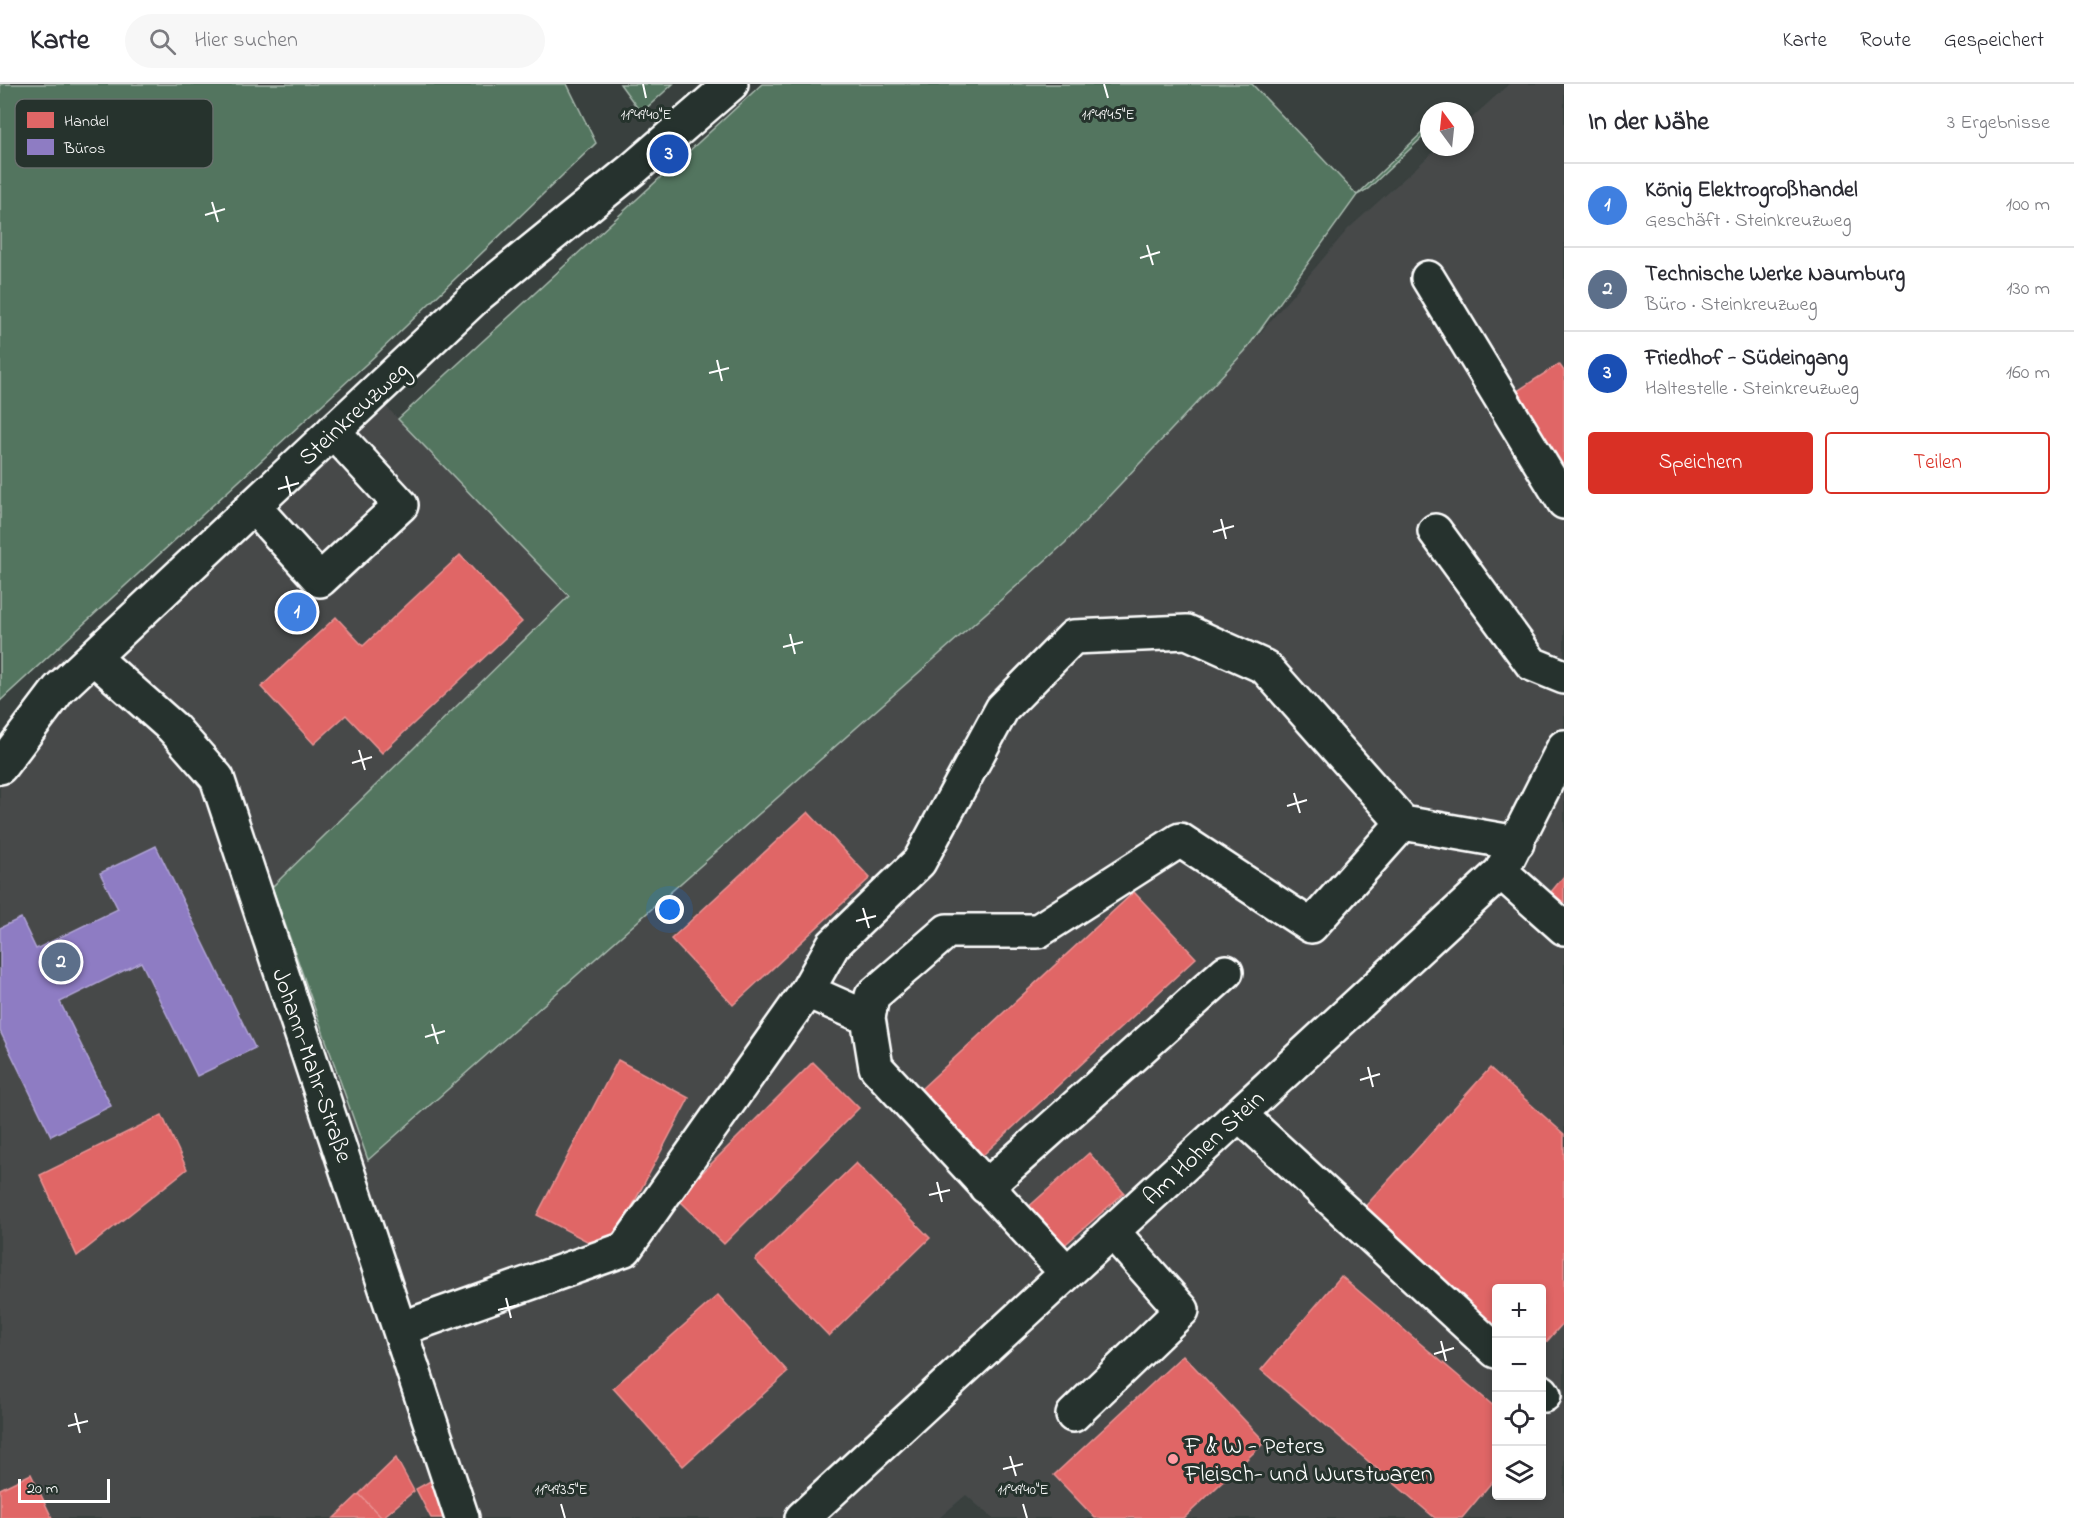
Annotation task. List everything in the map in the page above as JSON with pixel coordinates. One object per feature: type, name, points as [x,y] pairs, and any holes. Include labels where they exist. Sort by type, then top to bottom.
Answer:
[{"type":"street","name":"Steinkreuzweg","points":[[0,767],[59,689],[478,295],[633,169],[731,84]]},
{"type":"street","points":[[1428,278],[1564,502]]},
{"type":"street","points":[[253,506],[320,580],[401,505],[333,431]]},
{"type":"street","points":[[1435,531],[1532,664],[1564,677]]},
{"type":"street","points":[[400,1329],[625,1249],[807,991],[833,945],[918,862],[1002,709],[1073,637],[1187,632],[1265,668],[1403,824],[1516,843]]},
{"type":"street","name":"Johann-Mahr-Straße","points":[[93,657],[173,728],[217,778],[462,1518]]},
{"type":"street","name":"Am Hohen Stein","points":[[802,1518],[1502,872],[1563,752]]},
{"type":"street","points":[[1067,1273],[876,1067],[868,1018],[872,996],[947,931],[1038,931],[1180,840],[1311,926],[1403,824]]},
{"type":"street","points":[[1502,872],[1564,928]]},
{"type":"street","points":[[986,1187],[1226,972]]},
{"type":"street","points":[[807,991],[868,1018]]},
{"type":"street","points":[[1239,1114],[1492,1346]]},
{"type":"street","points":[[1073,1415],[1182,1310],[1112,1231]]},
{"type":"shaded area","points":[[1509,84],[1564,84],[1564,1518],[992,1518],[966,1495],[939,1518],[0,1518],[0,737],[60,656],[75,671],[374,394],[569,596],[272,887],[369,1160],[1065,543],[1245,351],[1348,229],[1429,156],[1474,156],[1474,116]]},
{"type":"green space","points":[[0,84],[567,84],[596,143],[377,354],[0,701]]},
{"type":"green space","points":[[620,84],[673,84],[641,113]]},
{"type":"green space","points":[[762,84],[1252,84],[1357,195],[1245,351],[1065,543],[368,1160],[272,887],[569,596],[398,419]]},
{"type":"green space","points":[[1420,135],[1420,140],[1368,189],[1357,195]]},
{"type":"building: Handel","points":[[1559,364],[1564,371],[1564,485],[1508,397]]},
{"type":"building: Handel","points":[[460,555],[522,622],[382,753],[346,715],[314,744],[261,687],[336,617],[363,646]]},
{"type":"building: Handel","points":[[808,812],[870,878],[733,1005],[671,939]]},
{"type":"building: Handel","points":[[1564,876],[1564,903],[1551,892]]},
{"type":"building: Handel","points":[[1134,892],[1196,958],[983,1155],[921,1089]]},
{"type":"building: Handel","points":[[618,1060],[689,1098],[608,1252],[537,1215]]},
{"type":"building: Handel","points":[[813,1062],[859,1108],[724,1244],[677,1198]]},
{"type":"building: Handel","points":[[1490,1068],[1564,1134],[1564,1322],[1546,1342],[1546,1284],[1492,1284],[1492,1326],[1362,1210]]},
{"type":"building: Handel","points":[[162,1115],[187,1169],[77,1256],[40,1175]]},
{"type":"building: Handel","points":[[1089,1153],[1124,1193],[1060,1249],[1025,1210]]},
{"type":"building: Handel","points":[[856,1163],[930,1238],[829,1336],[755,1260]]},
{"type":"building: Handel","points":[[1341,1276],[1492,1405],[1492,1482],[1462,1518],[1435,1518],[1261,1370]]},
{"type":"building: Handel","points":[[718,1295],[788,1372],[683,1466],[613,1388]]},
{"type":"building: Handel","points":[[1183,1355],[1265,1442],[1184,1518],[1095,1518],[1054,1475]]},
{"type":"building: Handel","points":[[396,1458],[414,1491],[382,1518],[359,1494]]},
{"type":"building: Handel","points":[[31,1474],[52,1518],[0,1518],[0,1489]]},
{"type":"building: Handel","points":[[432,1480],[446,1518],[431,1518],[416,1489]]},
{"type":"building: Handel","points":[[359,1494],[382,1518],[334,1518]]},
{"type":"building: Büros","points":[[156,846],[255,1048],[197,1076],[141,962],[60,1002],[111,1106],[51,1136],[0,1031],[0,928],[21,918],[36,949],[118,909],[100,873]]},
{"type":"place","name":"Friedhof - Südeingang","points":[[669,154]]},
{"type":"place","name":"König Elektrogroßhandel","points":[[297,612]]},
{"type":"place","name":"Technische Werke Naumburg","points":[[61,962]]},
{"type":"place","name":"F & W - Peters Fleisch- und Wurstwaren","points":[[1173,1459]]}]
